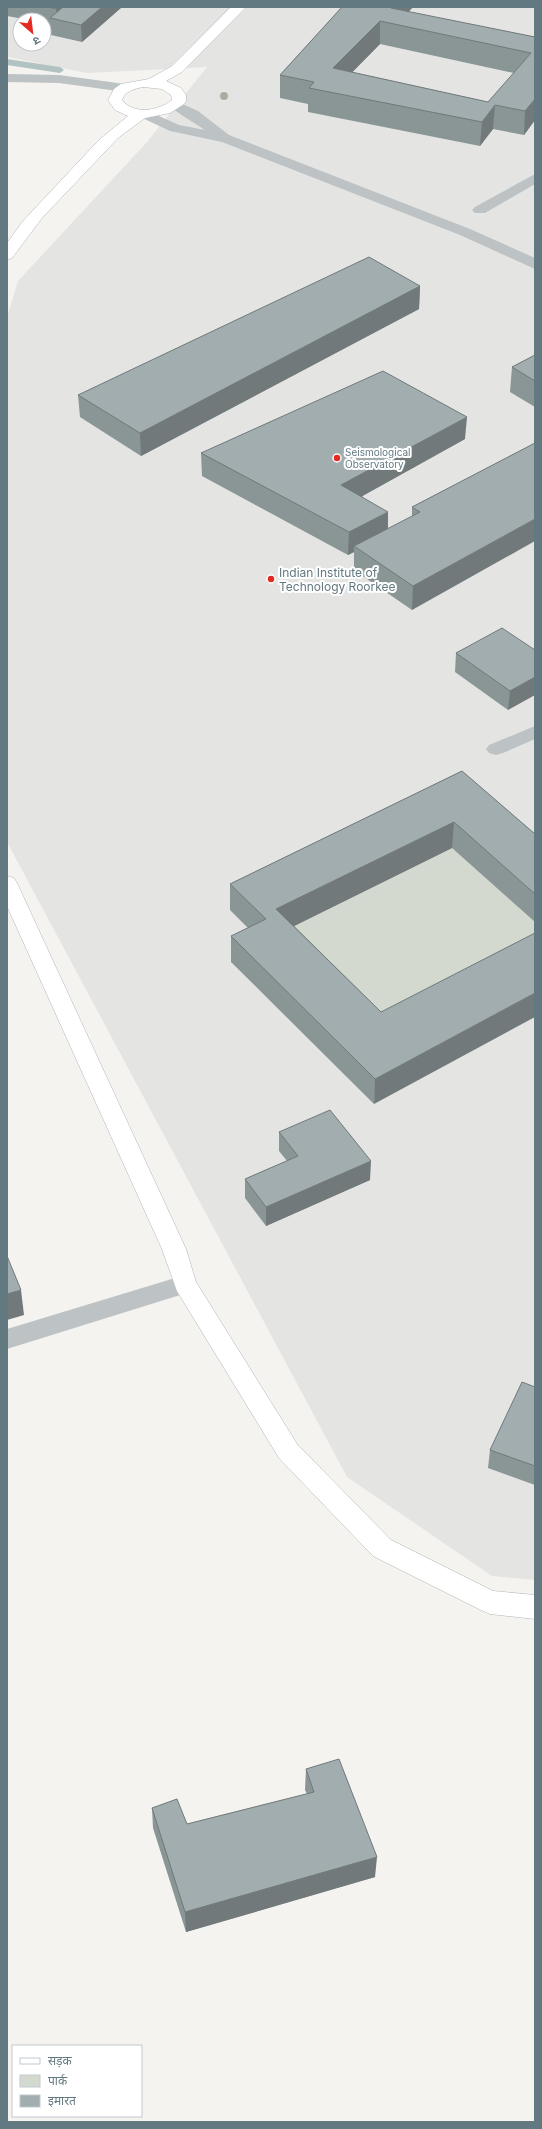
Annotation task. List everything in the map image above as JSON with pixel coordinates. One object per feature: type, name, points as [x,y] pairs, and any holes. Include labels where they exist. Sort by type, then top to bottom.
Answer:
[{"type":"street","points":[[115,133],[112,115],[118,104],[119,91],[125,88],[152,83],[177,69],[239,7]]},
{"type":"street","points":[[172,88],[177,69]]},
{"type":"street","points":[[12,79],[59,79],[125,88]]},
{"type":"street","points":[[12,79],[44,89],[118,104],[143,113],[176,128],[226,139],[465,232],[535,264]]},
{"type":"street","points":[[7,255],[11,240],[126,122],[143,113],[162,112],[176,105],[180,96],[172,88],[152,83]]},
{"type":"street","points":[[176,105],[193,114],[226,139]]},
{"type":"street","points":[[480,210],[535,178]]},
{"type":"street","points":[[496,749],[535,732]]},
{"type":"street","points":[[7,883],[174,1249],[184,1284],[288,1451],[382,1548],[490,1602],[535,1607]]},
{"type":"street","points":[[7,1339],[184,1284]]},
{"type":"shaded area","name":"Indian Institute of Technology Roorkee","points":[[7,7],[535,7],[535,1580],[492,1576],[347,1477],[7,842],[7,317],[18,281],[147,142],[207,67],[87,73],[7,57]]},
{"type":"green space","points":[[452,848],[535,922],[535,957],[380,1038],[276,935]]},
{"type":"building","points":[[63,7],[102,7],[81,25],[52,18],[52,16]]},
{"type":"building","points":[[342,7],[392,7],[391,8],[535,37],[535,99],[525,111],[495,105],[482,122],[309,88],[314,82],[280,75]],"holes":[[[380,21],[531,53],[488,102],[333,68]]]},
{"type":"building","points":[[369,257],[420,286],[140,433],[78,395]]},
{"type":"building","points":[[535,355],[535,381],[512,367]]},
{"type":"building","name":"Seismological Observatory","points":[[383,371],[467,417],[341,485],[388,512],[349,532],[201,453]]},
{"type":"building","points":[[535,443],[535,519],[413,586],[354,546],[420,512],[412,507]]},
{"type":"building","points":[[502,628],[535,650],[535,677],[510,691],[456,653]]},
{"type":"building","points":[[462,771],[535,834],[535,894],[454,822],[276,909],[381,1012],[535,933],[535,993],[375,1079],[231,936],[266,919],[230,884]]},
{"type":"building","points":[[330,1110],[371,1161],[266,1207],[245,1179],[298,1156],[279,1132]]},
{"type":"building","points":[[7,1256],[21,1290],[7,1294]]},
{"type":"building","points":[[522,1382],[535,1387],[535,1466],[490,1450]]},
{"type":"building","points":[[339,1759],[377,1857],[185,1912],[152,1808],[177,1799],[187,1824],[314,1792],[306,1769]]},
{"type":"waterway","points":[[7,62],[60,70]]},
{"type":"place","name":"Seismological Observatory","points":[[337,458]]},
{"type":"place","name":"Indian Institute of Technology Roorkee","points":[[271,579]]}]
